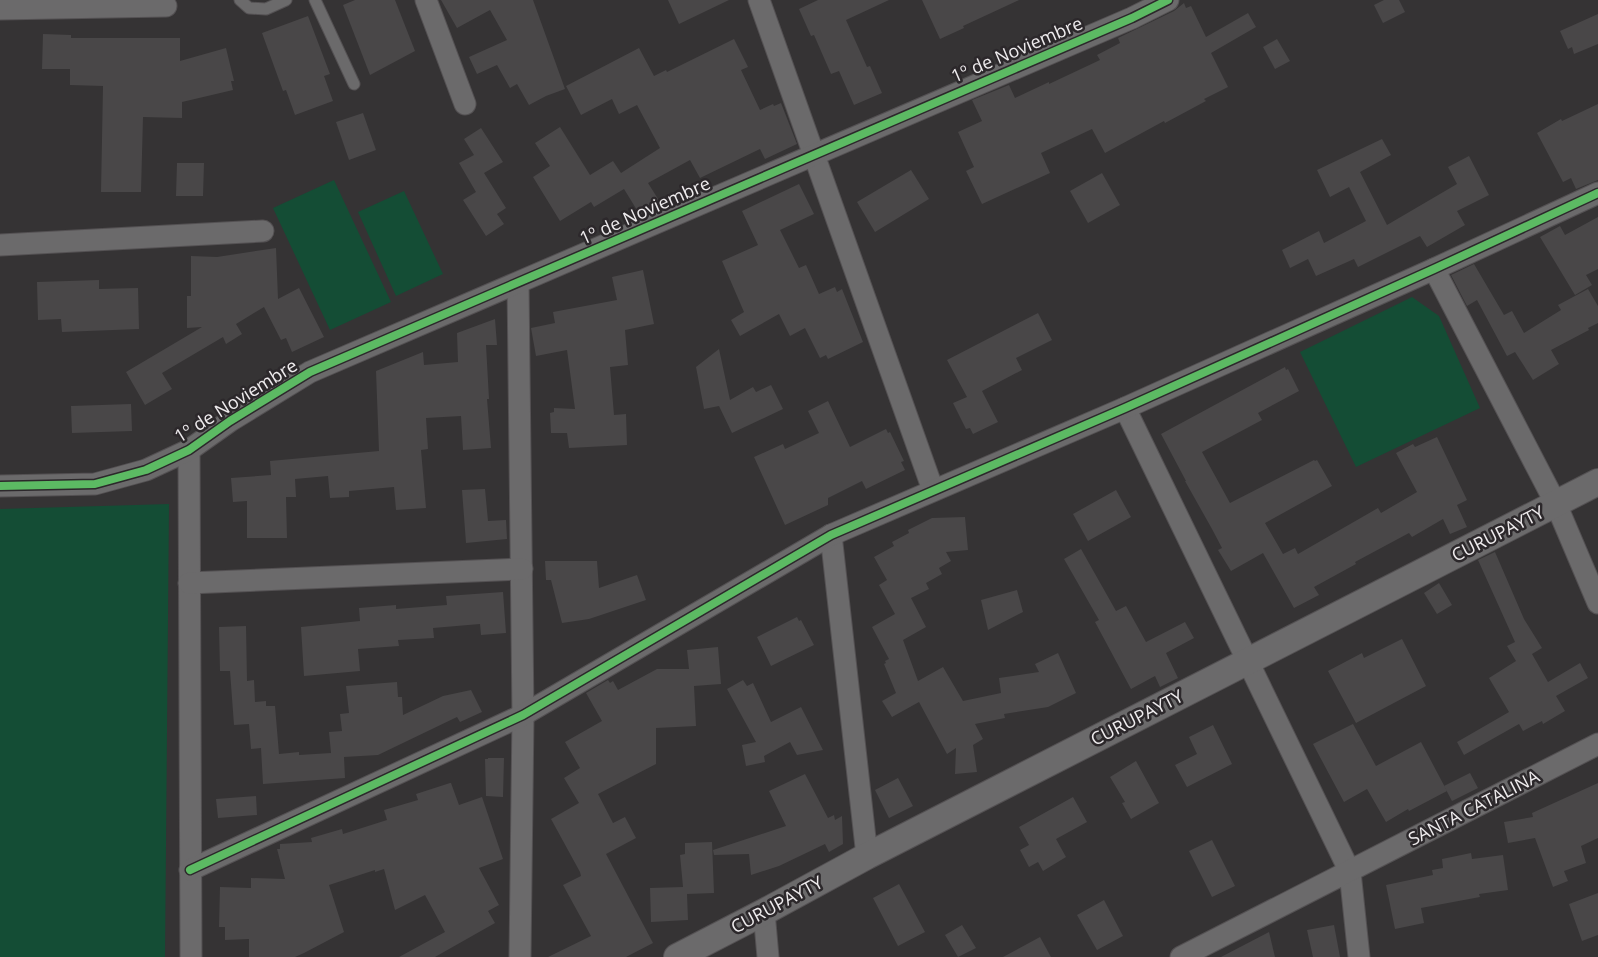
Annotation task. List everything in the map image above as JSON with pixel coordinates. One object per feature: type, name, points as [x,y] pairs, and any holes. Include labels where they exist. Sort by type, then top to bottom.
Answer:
[{"type":"street","points":[[426,0],[465,104]]},
{"type":"street","points":[[759,0],[933,490]]},
{"type":"street","name":"1º de Noviembre","points":[[0,486],[95,484],[146,470],[189,450],[310,372],[1132,18],[1168,0]]},
{"type":"street","points":[[0,9],[166,6]]},
{"type":"street","points":[[190,870],[523,715],[831,535],[1125,408],[1598,193]]},
{"type":"street","points":[[0,245],[263,231]]},
{"type":"street","points":[[1434,269],[1556,504],[1598,603]]},
{"type":"street","points":[[518,283],[523,715],[520,957]]},
{"type":"street","points":[[1125,408],[1350,872],[1359,957]]},
{"type":"street","points":[[189,450],[191,957]]},
{"type":"street","name":"CURUPAYTY","points":[[677,957],[867,856],[1598,482]]},
{"type":"street","points":[[831,535],[867,856]]},
{"type":"street","points":[[189,583],[522,569]]},
{"type":"street","name":"SANTA CATALINA","points":[[1181,957],[1598,744]]},
{"type":"street","points":[[764,912],[768,957]]},
{"type":"lane","points":[[240,0],[249,8],[266,9],[286,0]]},
{"type":"lane","points":[[315,0],[354,84]]},
{"type":"green space","points":[[334,180],[391,302],[330,330],[273,208]]},
{"type":"green space","points":[[404,191],[443,274],[396,296],[358,212]]},
{"type":"green space","points":[[1412,297],[1439,316],[1480,408],[1356,467],[1300,352]]},
{"type":"green space","points":[[169,504],[165,957],[0,957],[0,509]]},
{"type":"building","points":[[355,0],[395,0],[415,51],[370,75],[343,5]]},
{"type":"building","points":[[441,0],[533,0],[565,89],[529,105],[517,84],[510,88],[497,65],[477,74],[469,57],[507,40],[490,10],[457,28]]},
{"type":"building","points":[[668,0],[729,0],[679,24]]},
{"type":"building","points":[[818,0],[889,0],[846,20],[867,67],[870,66],[882,93],[854,105],[839,71],[831,74],[814,35],[811,36],[799,9]]},
{"type":"building","points":[[922,0],[1019,0],[940,39]]},
{"type":"building","points":[[1384,0],[1399,0],[1405,12],[1383,23],[1374,5]]},
{"type":"building","points":[[1184,3],[1186,8],[1191,6],[1206,37],[1248,13],[1256,27],[1211,53],[1228,87],[1165,123],[1164,121],[1105,153],[1092,129],[1041,153],[1050,173],[982,204],[966,171],[974,167],[958,132],[982,121],[972,100],[1009,85],[1015,98],[1049,82],[1049,84],[1100,60],[1097,55],[1120,43],[1118,38],[1174,11]]},
{"type":"building","points":[[1598,14],[1598,44],[1574,54],[1572,47],[1568,49],[1560,31]]},
{"type":"building","points":[[308,16],[330,74],[324,76],[333,101],[295,115],[286,90],[283,91],[262,33]]},
{"type":"building","points":[[43,34],[71,35],[71,38],[180,38],[180,61],[226,48],[234,81],[231,81],[233,90],[182,102],[182,118],[143,117],[141,192],[101,192],[103,86],[70,85],[70,69],[42,69]]},
{"type":"building","points":[[734,39],[748,67],[741,70],[760,110],[773,104],[774,106],[781,103],[797,144],[765,159],[760,149],[700,178],[690,160],[648,183],[660,202],[640,215],[624,189],[594,207],[591,202],[560,221],[533,177],[550,166],[535,143],[560,127],[590,175],[613,161],[621,173],[660,148],[637,105],[619,114],[612,99],[581,115],[566,86],[639,48],[654,76],[666,70],[667,72]]},
{"type":"building","points":[[1277,39],[1290,61],[1275,69],[1263,47]]},
{"type":"building","points":[[1598,104],[1598,180],[1576,189],[1571,178],[1563,182],[1537,133],[1561,119],[1562,121]]},
{"type":"building","points":[[363,113],[376,150],[349,160],[336,122]]},
{"type":"building","points":[[481,128],[503,162],[484,173],[506,208],[497,214],[504,224],[486,236],[463,200],[476,192],[459,163],[474,155],[464,139]]},
{"type":"building","points":[[1382,139],[1391,155],[1360,172],[1387,225],[1457,184],[1448,167],[1469,156],[1489,195],[1457,211],[1465,225],[1427,247],[1420,236],[1358,267],[1354,259],[1316,276],[1308,259],[1290,268],[1282,250],[1319,231],[1324,243],[1366,221],[1349,187],[1330,197],[1317,170]]},
{"type":"building","points":[[177,163],[204,163],[203,196],[176,196]]},
{"type":"building","points":[[911,170],[929,199],[875,232],[857,202]]},
{"type":"building","points":[[1102,173],[1120,205],[1088,223],[1070,191]]},
{"type":"building","points":[[799,184],[814,214],[780,230],[799,268],[806,265],[819,294],[835,287],[837,292],[842,289],[863,342],[828,359],[826,355],[820,358],[805,328],[790,336],[779,314],[740,336],[731,320],[744,312],[722,261],[758,245],[742,211]]},
{"type":"building","points":[[1598,217],[1598,269],[1586,275],[1592,285],[1575,295],[1540,237],[1560,226],[1565,235]]},
{"type":"building","points":[[276,248],[278,299],[299,288],[324,337],[292,352],[286,338],[281,340],[264,307],[236,324],[242,334],[226,344],[223,337],[162,373],[172,389],[145,405],[126,372],[202,327],[187,328],[187,296],[191,296],[191,256],[217,257]]},
{"type":"building","points":[[1474,264],[1504,315],[1512,311],[1524,333],[1561,310],[1558,305],[1588,289],[1598,306],[1598,323],[1588,328],[1589,330],[1551,350],[1559,364],[1533,380],[1515,352],[1507,356],[1477,300],[1467,306],[1451,275]]},
{"type":"building","points":[[643,270],[654,324],[625,330],[628,365],[610,367],[614,415],[626,414],[627,445],[569,448],[567,433],[551,433],[550,413],[554,412],[554,408],[575,409],[567,350],[536,356],[531,328],[555,323],[553,312],[617,300],[612,277]]},
{"type":"building","points":[[99,280],[99,289],[138,288],[139,329],[62,332],[61,319],[38,320],[37,282]]},
{"type":"building","points":[[1038,313],[1052,340],[1016,358],[1022,370],[982,391],[998,422],[973,434],[970,428],[966,429],[953,403],[967,397],[947,360]]},
{"type":"building","points":[[495,319],[497,345],[486,345],[489,399],[487,399],[491,448],[463,450],[461,416],[426,418],[428,449],[421,450],[426,508],[396,510],[394,487],[349,491],[349,497],[330,498],[328,476],[295,479],[296,497],[286,497],[287,538],[247,538],[247,501],[233,502],[231,478],[271,475],[270,461],[379,451],[376,371],[423,352],[424,365],[458,362],[457,333]]},
{"type":"building","points":[[719,349],[730,400],[753,387],[756,392],[771,385],[783,409],[732,433],[719,406],[704,409],[696,367]]},
{"type":"building","points":[[1285,367],[1286,370],[1288,369],[1299,391],[1258,413],[1262,420],[1202,452],[1230,503],[1317,460],[1332,486],[1265,523],[1283,554],[1295,548],[1298,554],[1378,508],[1381,513],[1417,492],[1396,453],[1413,444],[1415,447],[1437,437],[1467,500],[1457,505],[1467,527],[1450,534],[1443,519],[1412,537],[1409,533],[1314,587],[1319,595],[1294,608],[1263,553],[1231,571],[1218,550],[1222,548],[1161,434]]},
{"type":"building","points":[[828,401],[850,447],[886,429],[888,433],[890,432],[904,461],[901,462],[905,470],[866,489],[862,481],[828,498],[828,505],[785,525],[754,457],[783,444],[785,449],[819,433],[808,411]]},
{"type":"building","points":[[131,404],[132,431],[72,433],[71,406]]},
{"type":"building","points":[[485,489],[488,521],[506,520],[507,539],[466,543],[462,490]]},
{"type":"building","points":[[1116,490],[1131,517],[1088,541],[1073,514]]},
{"type":"building","points":[[965,517],[968,550],[946,552],[951,561],[939,568],[942,574],[926,583],[929,589],[911,598],[926,627],[903,640],[918,681],[943,667],[963,701],[1001,693],[999,678],[1039,672],[1035,664],[1058,653],[1076,693],[1048,707],[1004,714],[1005,718],[975,724],[983,739],[973,745],[977,772],[955,774],[956,748],[947,754],[919,702],[892,717],[882,701],[896,693],[884,664],[889,659],[872,627],[895,614],[879,585],[887,580],[874,557],[894,546],[892,542],[909,533],[908,530],[932,518]]},
{"type":"building","points":[[1081,549],[1116,611],[1126,606],[1146,642],[1185,622],[1194,638],[1166,653],[1178,678],[1160,687],[1155,676],[1131,689],[1095,622],[1099,620],[1064,559]]},
{"type":"building","points":[[1495,552],[1524,619],[1542,648],[1532,654],[1548,682],[1580,663],[1588,678],[1556,696],[1565,711],[1543,724],[1542,721],[1523,731],[1519,724],[1464,755],[1457,742],[1509,712],[1489,678],[1516,661],[1507,646],[1515,642],[1478,560]]},
{"type":"building","points":[[545,561],[597,561],[599,588],[637,575],[646,600],[589,619],[562,623],[551,580],[546,580]]},
{"type":"building","points":[[1439,583],[1452,605],[1437,614],[1424,593]]},
{"type":"building","points":[[1017,590],[1023,612],[988,630],[981,600]]},
{"type":"building","points":[[503,592],[506,633],[481,635],[480,624],[433,628],[434,638],[398,640],[399,646],[358,649],[360,671],[304,676],[301,627],[360,621],[359,608],[396,605],[396,609],[447,605],[446,596]]},
{"type":"building","points":[[797,617],[799,621],[801,620],[814,645],[771,666],[757,637]]},
{"type":"building","points":[[246,626],[247,681],[254,680],[255,702],[266,701],[266,706],[275,706],[279,754],[299,752],[299,755],[331,753],[329,732],[342,731],[340,714],[349,713],[346,686],[397,682],[398,697],[402,697],[403,715],[443,696],[471,690],[482,712],[460,722],[457,717],[378,755],[344,757],[345,778],[263,784],[261,748],[251,749],[249,724],[234,725],[230,671],[220,671],[219,627]]},
{"type":"building","points":[[1402,639],[1426,686],[1356,723],[1328,671],[1362,653],[1364,658]]},
{"type":"building","points":[[718,647],[721,684],[694,686],[696,726],[656,728],[656,764],[598,794],[613,823],[625,817],[636,838],[606,854],[653,943],[626,957],[548,957],[591,936],[563,885],[581,876],[580,872],[551,819],[579,803],[564,778],[580,768],[565,742],[602,721],[586,693],[608,680],[610,683],[613,681],[618,690],[657,669],[689,669],[687,650]]},
{"type":"building","points":[[743,680],[747,686],[753,683],[771,722],[801,707],[823,750],[797,755],[790,742],[764,756],[765,762],[746,766],[742,745],[756,742],[727,689]]},
{"type":"building","points":[[1353,724],[1376,766],[1421,742],[1447,791],[1409,811],[1408,809],[1386,822],[1367,789],[1344,802],[1313,744]]},
{"type":"building","points":[[1213,725],[1232,764],[1187,787],[1175,765],[1197,754],[1189,737]]},
{"type":"building","points":[[504,758],[503,797],[486,796],[485,759]]},
{"type":"building","points":[[1136,761],[1159,803],[1131,819],[1122,803],[1125,802],[1110,777]]},
{"type":"building","points":[[1470,773],[1478,788],[1452,801],[1444,786]]},
{"type":"building","points":[[805,774],[828,818],[834,815],[835,820],[842,816],[843,844],[829,852],[825,844],[779,866],[751,875],[749,854],[714,855],[713,850],[786,826],[769,791]]},
{"type":"building","points":[[898,778],[913,806],[889,818],[875,790]]},
{"type":"building","points":[[451,783],[459,805],[482,797],[503,859],[479,868],[499,905],[488,911],[495,923],[435,957],[399,957],[445,932],[425,895],[395,910],[384,869],[375,872],[375,870],[329,885],[344,932],[304,953],[295,957],[249,957],[249,939],[225,940],[225,927],[219,927],[220,887],[251,888],[251,878],[285,879],[277,849],[280,849],[280,844],[312,842],[311,838],[342,829],[343,834],[387,820],[384,810],[418,800],[416,794]]},
{"type":"building","points":[[1598,783],[1598,838],[1581,846],[1586,863],[1564,871],[1568,881],[1553,887],[1535,838],[1508,843],[1504,822],[1533,817],[1532,813]]},
{"type":"building","points":[[256,796],[257,815],[218,818],[216,799]]},
{"type":"building","points":[[1073,797],[1087,822],[1056,839],[1066,857],[1043,871],[1038,862],[1029,867],[1020,850],[1029,845],[1019,827]]},
{"type":"building","points":[[1212,840],[1235,886],[1212,897],[1189,851]]},
{"type":"building","points":[[712,842],[714,893],[687,894],[688,920],[651,922],[650,888],[683,887],[680,855],[685,854],[685,843]]},
{"type":"building","points":[[1471,853],[1472,859],[1503,855],[1508,890],[1479,894],[1480,897],[1421,908],[1424,923],[1395,929],[1386,885],[1433,875],[1432,870],[1443,868],[1442,859]]},
{"type":"building","points":[[899,884],[925,932],[898,946],[873,898]]},
{"type":"building","points":[[1598,893],[1598,935],[1582,941],[1569,904]]},
{"type":"building","points":[[1104,900],[1123,936],[1097,950],[1077,915]]},
{"type":"building","points":[[962,925],[976,948],[958,957],[945,935]]},
{"type":"building","points":[[1334,925],[1340,957],[1313,957],[1307,930]]},
{"type":"building","points":[[1269,932],[1275,957],[1221,957]]},
{"type":"building","points":[[1040,937],[1051,957],[1003,957]]},
{"type":"cycle path","points":[[0,486],[95,484],[146,470],[189,450],[230,421],[310,372],[1132,18],[1168,0]]},
{"type":"cycle path","points":[[190,870],[523,715],[831,535],[1125,408],[1598,193]]}]
